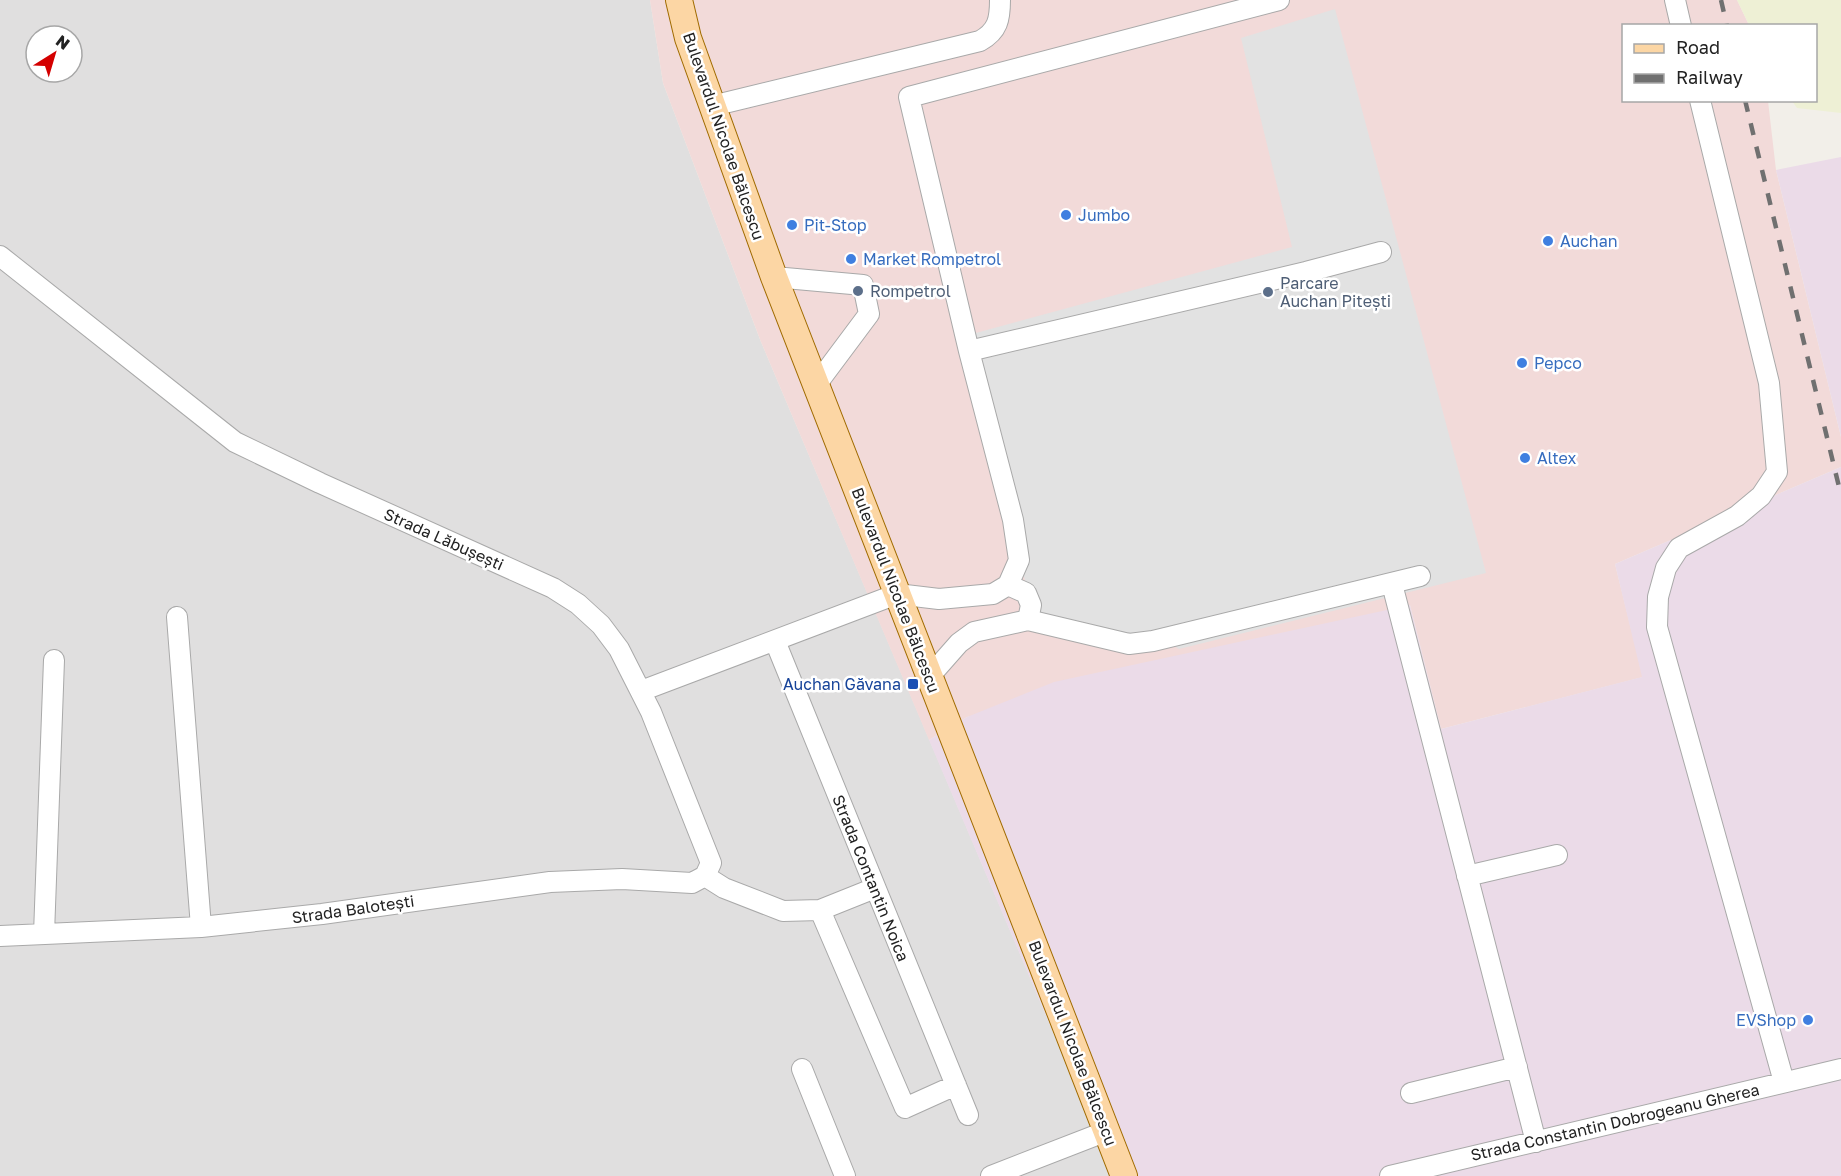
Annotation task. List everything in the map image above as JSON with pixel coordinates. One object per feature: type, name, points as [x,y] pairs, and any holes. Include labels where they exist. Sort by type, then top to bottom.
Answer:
[{"type":"main road","name":"Bulevardul Nicolae Bălcescu","points":[[680,0],[688,38],[774,277],[1124,1176]]},
{"type":"street","points":[[712,106],[980,41],[996,27],[1000,16],[1000,0]]},
{"type":"street","points":[[875,888],[820,910],[783,911],[724,888],[705,876],[711,863],[641,691],[897,594],[960,598],[993,594],[1008,585],[1018,560],[1014,527],[969,351],[909,97],[1279,0]]},
{"type":"street","points":[[1675,0],[1681,24]]},
{"type":"street","points":[[1700,102],[1769,383],[1777,472],[1761,496],[1737,516],[1679,548],[1666,568],[1658,597],[1657,627],[1784,1082]]},
{"type":"street","points":[[969,351],[1306,272],[1381,252]]},
{"type":"street","name":"Strada Lăbușești","points":[[0,256],[235,442],[553,588],[578,604],[601,625],[619,649],[641,691]]},
{"type":"street","points":[[774,277],[863,285],[868,314],[816,385]]},
{"type":"street","points":[[929,677],[958,643],[975,632],[1028,620],[1129,644],[1153,641],[1420,576]]},
{"type":"street","points":[[1392,584],[1536,1142]]},
{"type":"street","points":[[1008,585],[1026,592],[1031,605],[1028,620]]},
{"type":"street","points":[[177,617],[201,927]]},
{"type":"street","name":"Strada Contantin Noica","points":[[775,641],[968,1115]]},
{"type":"street","points":[[44,934],[54,660]]},
{"type":"street","points":[[1467,876],[1557,855]]},
{"type":"street","name":"Strada Balotești","points":[[0,936],[201,927],[322,914],[550,882],[622,879],[692,882],[705,876]]},
{"type":"street","points":[[820,910],[905,1108],[956,1085]]},
{"type":"street","points":[[1411,1093],[1517,1067]]},
{"type":"street","points":[[802,1069],[845,1176]]},
{"type":"street","name":"Strada Constantin Dobrogeanu Gherea","points":[[1390,1176],[1841,1069]]},
{"type":"street","points":[[991,1176],[1107,1131]]},
{"type":"shaded area","points":[[0,0],[650,0],[663,83],[761,342],[1114,1176],[0,1176]]},
{"type":"shaded area","points":[[650,0],[1737,0],[1749,24],[1622,24],[1622,102],[1768,102],[1776,170],[1841,437],[1841,467],[1615,564],[1643,677],[1441,729],[1410,605],[967,717],[929,740],[761,342],[663,83]]},
{"type":"shaded area","name":"Parcare Auchan Pitești","points":[[1335,9],[1486,573],[1179,649],[1167,642],[1037,626],[961,337],[1292,247],[1241,38]]},
{"type":"shaded area","points":[[1841,157],[1841,437],[1776,170]]},
{"type":"shaded area","points":[[1841,467],[1841,1176],[1114,1176],[929,740],[967,717],[1054,682],[1410,605],[1441,729],[1642,677],[1615,564]]},
{"type":"green space","points":[[1737,0],[1841,0],[1841,113],[1797,108],[1793,102],[1817,102],[1817,24],[1749,24]]},
{"type":"railway","points":[[1721,0],[1727,24]]},
{"type":"railway","points":[[1745,102],[1841,495]]},
{"type":"place","name":"Jumbo","points":[[1066,215]]},
{"type":"place","name":"Pit-Stop","points":[[792,225]]},
{"type":"place","name":"Auchan","points":[[1548,241]]},
{"type":"place","name":"Market Rompetrol","points":[[851,259]]},
{"type":"place","name":"Rompetrol","points":[[858,291]]},
{"type":"place","name":"Parcare Auchan Pitești","points":[[1268,292]]},
{"type":"place","name":"Pepco","points":[[1522,363]]},
{"type":"place","name":"Altex","points":[[1525,458]]},
{"type":"place","name":"Auchan Găvana","points":[[913,684]]},
{"type":"place","name":"EVShop","points":[[1808,1020]]}]
